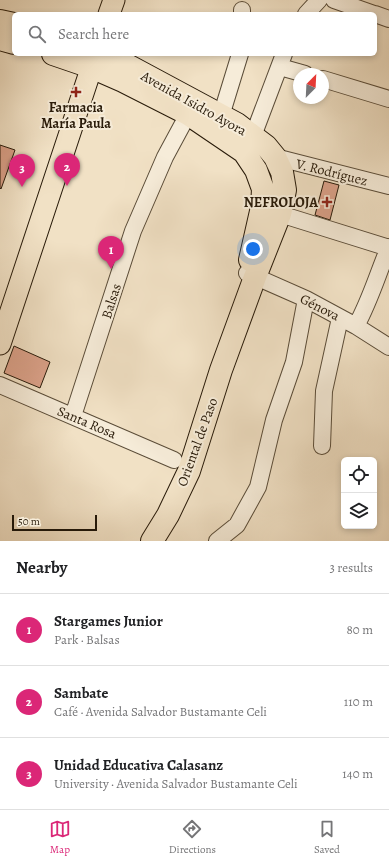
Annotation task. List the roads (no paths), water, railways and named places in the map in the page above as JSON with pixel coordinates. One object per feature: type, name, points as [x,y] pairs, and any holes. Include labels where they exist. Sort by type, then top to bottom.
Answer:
[{"type":"highway","points":[[0,21],[12,24]]},
{"type":"highway","points":[[0,39],[12,42]]},
{"type":"highway","name":"Avenida Isidro Ayora","points":[[75,56],[97,58],[129,66],[248,144],[266,146],[275,157],[282,172],[285,190],[280,214],[251,275],[234,325],[232,339]]},
{"type":"highway","name":"Avenida Isidro Ayora","points":[[191,108],[221,116],[237,124],[248,144],[263,188],[262,206],[251,275]]},
{"type":"highway","name":"Oriental de Paso","points":[[152,541],[168,515],[189,471],[232,339]]},
{"type":"main road","points":[[110,12],[114,0]]},
{"type":"main road","points":[[0,344],[97,58]]},
{"type":"street","points":[[308,12],[319,0]]},
{"type":"street","points":[[334,0],[369,12]]},
{"type":"street","points":[[377,15],[389,19]]},
{"type":"street","points":[[221,116],[239,56]]},
{"type":"street","points":[[248,144],[282,60],[295,68]]},
{"type":"street","points":[[329,81],[389,99]]},
{"type":"street","name":"Balsas","points":[[73,416],[133,231],[165,157],[191,108]]},
{"type":"street","name":"V. Rodríguez","points":[[275,157],[389,186]]},
{"type":"street","points":[[280,214],[389,248],[385,267],[356,326]]},
{"type":"street","name":"Génova","points":[[251,275],[306,299],[356,326],[389,347]]},
{"type":"street","points":[[217,541],[237,525],[258,487],[274,420],[294,362],[306,299]]},
{"type":"street","points":[[322,446],[324,391],[340,318]]},
{"type":"street","name":"Santa Rosa","points":[[0,385],[174,460]]},
{"type":"place","name":"Farmacia María Paula","points":[[76,92]]},
{"type":"place","name":"Sambate","points":[[67,186]]},
{"type":"place","name":"Unidad Educativa Calasanz","points":[[22,187]]},
{"type":"place","name":"NEFROLOJA","points":[[327,202]]},
{"type":"place","name":"Stargames Junior","points":[[111,269]]}]
